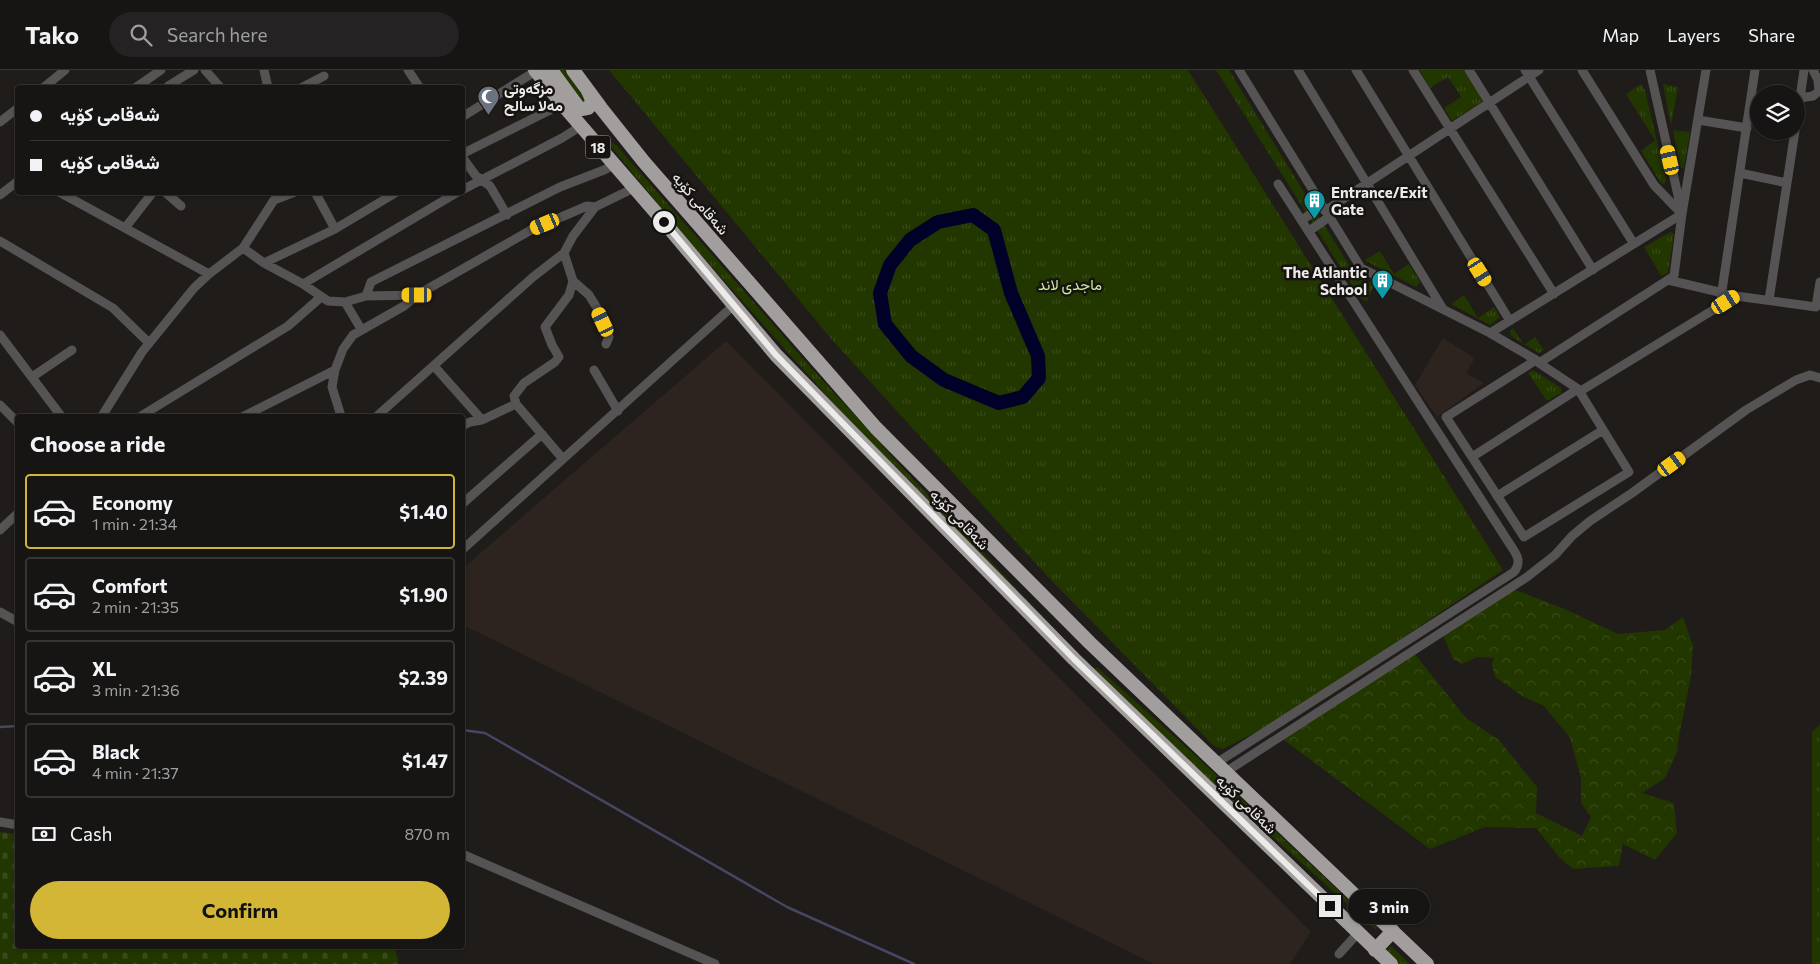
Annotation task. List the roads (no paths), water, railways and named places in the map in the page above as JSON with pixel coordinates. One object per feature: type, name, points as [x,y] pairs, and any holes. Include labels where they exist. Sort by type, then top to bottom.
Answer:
[{"type":"highway","points":[[550,70],[578,107],[583,109],[591,105],[592,102],[588,90]]},
{"type":"highway","name":"شەقامی کۆیە","points":[[573,70],[644,162],[876,428],[1090,643],[1427,964]]},
{"type":"highway","name":"شەقامی کۆیە","points":[[536,71],[613,165],[776,355],[1074,659],[1390,964]]},
{"type":"highway","points":[[600,149],[598,139],[601,133],[611,129],[618,130]]},
{"type":"highway","points":[[1074,659],[1090,643]]},
{"type":"highway","points":[[1375,950],[1393,931]]},
{"type":"street","points":[[47,85],[65,70]]},
{"type":"street","points":[[171,85],[194,70]]},
{"type":"street","points":[[205,70],[218,85]]},
{"type":"street","points":[[264,70],[267,85]]},
{"type":"street","points":[[408,70],[418,85]]},
{"type":"street","points":[[1239,70],[1361,268],[1443,309],[1538,361],[1579,391],[1629,472],[1524,537],[1446,416],[1538,361],[1674,276],[1682,214],[1706,70]]},
{"type":"street","points":[[1298,70],[1443,309]]},
{"type":"street","points":[[1356,70],[1510,321]]},
{"type":"street","points":[[1413,70],[1554,294]]},
{"type":"street","points":[[1469,70],[1593,270]]},
{"type":"street","points":[[1302,220],[1326,211],[1489,103],[1527,73],[1539,70]]},
{"type":"street","points":[[1582,70],[1654,185],[1682,214]]},
{"type":"street","points":[[1642,70],[1654,88]]},
{"type":"street","points":[[1650,70],[1682,214]]},
{"type":"street","points":[[1654,88],[1657,70]]},
{"type":"street","points":[[1716,308],[1756,70]]},
{"type":"street","points":[[1802,85],[1804,70]]},
{"type":"street","points":[[1805,97],[1816,95],[1819,91],[1818,80],[1813,70]]},
{"type":"street","points":[[139,85],[157,71],[167,85]]},
{"type":"street","points":[[465,115],[536,71]]},
{"type":"street","points":[[1527,73],[1634,244]]},
{"type":"street","points":[[307,85],[324,76]]},
{"type":"street","points":[[465,153],[562,104]]},
{"type":"street","points":[[0,122],[15,110]]},
{"type":"street","points":[[1698,120],[1747,128]]},
{"type":"street","points":[[465,188],[562,138],[581,126]]},
{"type":"street","points":[[1769,300],[1794,140]]},
{"type":"street","points":[[465,160],[476,176],[490,186],[507,215]]},
{"type":"street","points":[[366,296],[371,282],[560,187],[613,165]]},
{"type":"street","points":[[1740,173],[1787,182]]},
{"type":"street","points":[[0,195],[15,183]]},
{"type":"street","points":[[1220,768],[1514,572],[1519,565],[1518,557],[1278,184]]},
{"type":"street","points":[[379,414],[434,366],[470,331],[564,253],[573,236],[595,207],[634,188]]},
{"type":"street","points":[[64,195],[209,274]]},
{"type":"street","points":[[125,228],[151,195]]},
{"type":"street","points":[[168,195],[180,206]]},
{"type":"street","points":[[270,195],[274,200]]},
{"type":"street","points":[[103,414],[149,343],[194,288],[243,248],[274,200],[287,195]]},
{"type":"street","points":[[317,195],[335,230]]},
{"type":"street","points":[[264,263],[335,230],[392,195]]},
{"type":"street","points":[[303,284],[453,195]]},
{"type":"street","points":[[340,414],[332,387],[335,370],[343,349],[353,335],[404,306],[417,295],[531,230],[587,206],[595,207]]},
{"type":"street","points":[[1309,231],[1326,211]]},
{"type":"street","points":[[1490,334],[1682,214]]},
{"type":"street","points":[[0,241],[113,308],[149,343]]},
{"type":"street","points":[[243,248],[264,263],[303,284],[328,301],[345,302],[366,296],[417,295]]},
{"type":"street","points":[[564,253],[573,281],[589,296],[597,308],[609,337],[606,344]]},
{"type":"street","points":[[1668,280],[1719,293],[1816,307],[1820,286]]},
{"type":"street","points":[[563,459],[516,404],[514,396],[524,383],[555,362],[559,357],[552,346],[545,327],[569,295],[573,281]]},
{"type":"street","points":[[1472,456],[1736,296]]},
{"type":"street","points":[[144,414],[288,326],[321,297]]},
{"type":"street","points":[[345,302],[361,329]]},
{"type":"street","points":[[465,547],[734,305]]},
{"type":"street","points":[[0,335],[59,414]]},
{"type":"street","points":[[32,378],[72,350]]},
{"type":"street","points":[[434,366],[482,420]]},
{"type":"street","points":[[248,414],[335,370]]},
{"type":"street","points":[[594,370],[618,411]]},
{"type":"street","points":[[1220,768],[1527,577],[1590,521],[1755,405],[1796,380],[1810,376],[1820,378]]},
{"type":"street","points":[[465,424],[482,420],[516,404]]},
{"type":"street","points":[[0,405],[15,420]]},
{"type":"street","points":[[1498,496],[1603,430]]},
{"type":"street","points":[[465,501],[542,434]]},
{"type":"street","points":[[0,530],[15,516]]},
{"type":"street","points":[[0,612],[15,620]]},
{"type":"street","points":[[0,822],[15,824]]},
{"type":"street","points":[[465,855],[715,964]]},
{"type":"street","points":[[1339,954],[1358,933]]},
{"type":"waterway","points":[[973,215],[994,230],[1011,293],[1038,356],[1039,378],[1023,397],[999,403],[944,380],[911,356],[885,324],[880,293],[890,265],[910,240],[938,222],[973,215]]},
{"type":"waterway","points":[[0,727],[15,726]]},
{"type":"waterway","points":[[465,730],[485,733],[787,907],[914,964]]},
{"type":"place","name":"مزگەوتی مەلا سالح","points":[[488,116]]},
{"type":"place","name":"Entrance/Exit Gate","points":[[1315,220]]},
{"type":"place","name":"The Atlantic School","points":[[1383,300]]},
{"type":"park label","name":"ماجدی لاند","points":[[1070,284]]}]
